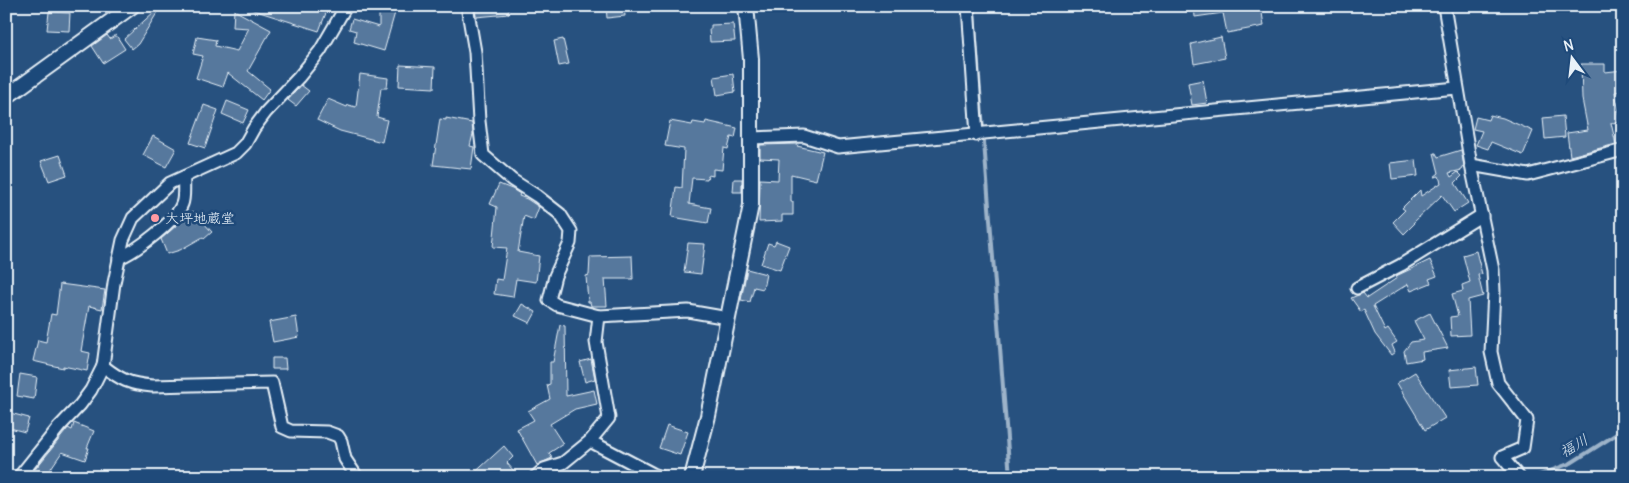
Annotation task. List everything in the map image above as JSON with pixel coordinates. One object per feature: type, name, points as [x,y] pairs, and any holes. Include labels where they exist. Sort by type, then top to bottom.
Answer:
[{"type":"street","points":[[6,97],[132,6]]},
{"type":"street","points":[[19,477],[59,427],[80,405],[91,390],[103,366],[119,258],[123,240],[133,218],[170,183],[236,153],[245,144],[266,112],[320,52],[346,6]]},
{"type":"street","points":[[467,6],[475,52],[483,155],[512,180],[560,214],[571,231],[570,243],[555,276],[549,300],[557,305],[599,316],[688,311],[728,318]]},
{"type":"street","points":[[692,477],[708,416],[752,205],[751,59],[746,6]]},
{"type":"street","points":[[968,6],[977,135]]},
{"type":"street","points":[[1444,6],[1471,165],[1493,270],[1494,291],[1490,352],[1498,383],[1527,420],[1523,448],[1502,457],[1519,477]]},
{"type":"street","points":[[751,138],[804,136],[838,148],[1458,88]]},
{"type":"street","points":[[1471,165],[1528,175],[1623,150]]},
{"type":"street","points":[[119,258],[130,254],[170,221],[182,205],[184,177]]},
{"type":"street","points":[[1357,288],[1401,265],[1482,215]]},
{"type":"street","points":[[535,477],[544,469],[563,463],[590,441],[609,418],[596,342],[599,316]]},
{"type":"street","points":[[103,366],[120,379],[135,385],[144,386],[272,383],[282,427],[291,431],[326,432],[338,436],[345,459],[357,477]]},
{"type":"street","points":[[590,441],[661,477]]},
{"type":"building","points":[[248,6],[269,6],[295,10],[296,6],[309,6],[326,13],[319,31],[247,8]]},
{"type":"building","points":[[475,6],[509,6],[509,14],[476,17]]},
{"type":"building","points":[[606,6],[624,6],[625,16],[607,18]]},
{"type":"building","points":[[1194,6],[1261,6],[1264,26],[1227,33],[1223,13],[1195,17]]},
{"type":"building","points":[[379,9],[396,9],[384,51],[354,42],[356,31],[349,29],[352,19],[379,27]]},
{"type":"building","points":[[234,10],[271,30],[248,71],[270,89],[262,100],[228,73],[223,87],[196,78],[203,56],[193,54],[197,37],[216,40],[215,46],[237,51],[249,28],[233,27]]},
{"type":"building","points":[[155,11],[157,13],[138,44],[132,49],[124,39]]},
{"type":"building","points":[[49,12],[70,13],[69,31],[47,30]]},
{"type":"building","points":[[733,24],[735,41],[710,42],[709,29],[711,29],[711,25]]},
{"type":"building","points":[[107,35],[110,39],[116,35],[125,49],[103,63],[92,46]]},
{"type":"building","points":[[1221,37],[1225,58],[1194,64],[1191,44]]},
{"type":"building","points":[[563,39],[569,64],[559,66],[554,41]]},
{"type":"building","points":[[1581,64],[1605,64],[1605,72],[1623,70],[1623,91],[1615,92],[1621,122],[1611,123],[1616,144],[1570,156],[1567,133],[1588,130],[1582,99]]},
{"type":"building","points":[[400,65],[435,67],[434,88],[399,86]]},
{"type":"building","points":[[360,74],[388,78],[387,88],[381,88],[377,117],[387,120],[382,142],[340,131],[317,120],[328,99],[347,107],[348,105],[356,107]]},
{"type":"building","points":[[733,74],[735,92],[717,95],[714,77]]},
{"type":"building","points":[[1203,80],[1207,103],[1192,105],[1188,83]]},
{"type":"building","points":[[301,85],[309,91],[296,106],[288,100]]},
{"type":"building","points":[[227,101],[249,110],[243,123],[222,114]]},
{"type":"building","points":[[204,105],[218,110],[205,148],[190,143]]},
{"type":"building","points":[[1490,115],[1503,118],[1533,131],[1523,155],[1491,142],[1488,149],[1476,145],[1482,131],[1473,129],[1476,117],[1488,120]]},
{"type":"building","points":[[1563,116],[1565,137],[1545,139],[1543,118]]},
{"type":"building","points":[[446,118],[472,123],[473,134],[470,146],[474,147],[471,169],[433,165],[440,119],[446,120]]},
{"type":"building","points":[[670,121],[692,125],[693,122],[705,124],[706,121],[737,128],[735,138],[731,137],[728,149],[724,148],[722,170],[713,169],[713,176],[708,175],[707,179],[692,178],[689,204],[711,208],[708,223],[672,217],[676,187],[682,188],[684,149],[665,146]]},
{"type":"building","points":[[153,136],[176,149],[166,167],[143,155]]},
{"type":"building","points":[[798,144],[797,146],[823,152],[816,180],[791,174],[793,215],[782,215],[782,221],[759,222],[760,179],[778,180],[779,159],[760,158],[760,145]]},
{"type":"building","points":[[1461,150],[1464,166],[1462,170],[1449,173],[1451,177],[1458,172],[1462,176],[1455,183],[1468,203],[1454,212],[1442,195],[1404,234],[1393,222],[1405,210],[1402,208],[1420,190],[1421,196],[1441,183],[1439,176],[1434,177],[1439,173],[1434,153],[1438,157]]},
{"type":"building","points":[[60,155],[67,175],[49,181],[41,161]]},
{"type":"building","points":[[1416,160],[1418,176],[1392,179],[1390,163]]},
{"type":"building","points":[[734,179],[742,179],[742,192],[733,192]]},
{"type":"building","points":[[499,184],[512,189],[520,194],[519,196],[539,207],[534,220],[524,216],[518,252],[539,256],[536,282],[516,279],[513,297],[494,294],[496,279],[502,280],[507,248],[493,247],[497,207],[490,204]]},
{"type":"building","points":[[193,211],[212,232],[204,239],[203,237],[180,250],[167,254],[161,239]]},
{"type":"building","points":[[776,241],[789,246],[780,270],[761,264],[768,243],[774,245]]},
{"type":"building","points":[[688,243],[705,244],[701,274],[684,272]]},
{"type":"building","points":[[1476,251],[1482,274],[1478,275],[1483,296],[1468,300],[1470,335],[1451,336],[1450,317],[1458,316],[1452,294],[1463,291],[1462,285],[1470,282],[1463,255]]},
{"type":"building","points":[[632,256],[633,279],[605,279],[607,306],[591,306],[590,302],[588,302],[586,276],[589,275],[590,257]]},
{"type":"building","points":[[1430,260],[1437,276],[1429,279],[1431,283],[1411,291],[1408,284],[1373,306],[1385,331],[1388,329],[1397,342],[1392,345],[1395,352],[1391,355],[1375,334],[1364,310],[1361,312],[1351,298],[1363,293],[1367,298],[1397,278],[1396,276]]},
{"type":"building","points":[[747,269],[766,274],[763,289],[754,287],[750,302],[741,300]]},
{"type":"building","points":[[60,284],[105,290],[102,309],[89,306],[81,351],[90,353],[87,371],[33,361],[38,340],[46,342],[51,314],[56,315]]},
{"type":"building","points":[[522,304],[536,312],[530,323],[515,316]]},
{"type":"building","points":[[1430,313],[1448,348],[1422,352],[1423,359],[1406,362],[1404,351],[1411,342],[1424,340],[1414,321]]},
{"type":"building","points":[[296,317],[299,337],[273,342],[269,322]]},
{"type":"building","points":[[560,325],[565,326],[566,396],[594,390],[597,404],[575,409],[550,424],[563,444],[549,453],[552,458],[537,465],[517,429],[534,420],[528,411],[550,399],[547,385],[550,384],[550,362],[553,362]]},
{"type":"building","points":[[272,358],[285,358],[286,369],[272,369]]},
{"type":"building","points":[[591,359],[595,379],[585,382],[580,362]]},
{"type":"building","points":[[1476,367],[1478,385],[1451,387],[1449,370]]},
{"type":"building","points":[[1415,372],[1445,418],[1425,430],[1397,383]]},
{"type":"building","points":[[20,374],[37,377],[34,399],[17,396]]},
{"type":"building","points":[[6,412],[29,418],[25,432],[6,427]]},
{"type":"building","points":[[74,423],[94,431],[87,448],[89,448],[85,460],[62,452],[45,477],[29,477],[68,428],[72,430]]},
{"type":"building","points":[[667,425],[688,432],[680,455],[659,448]]},
{"type":"building","points":[[504,446],[513,457],[507,463],[519,477],[470,477]]},
{"type":"building","points":[[628,470],[642,477],[624,477]]},
{"type":"waterway","points":[[974,13],[1010,477]]},
{"type":"waterway","name":"福川","points":[[1534,477],[1571,463],[1623,430]]},
{"type":"place","name":"大坪地蔵堂","points":[[155,218]]}]
